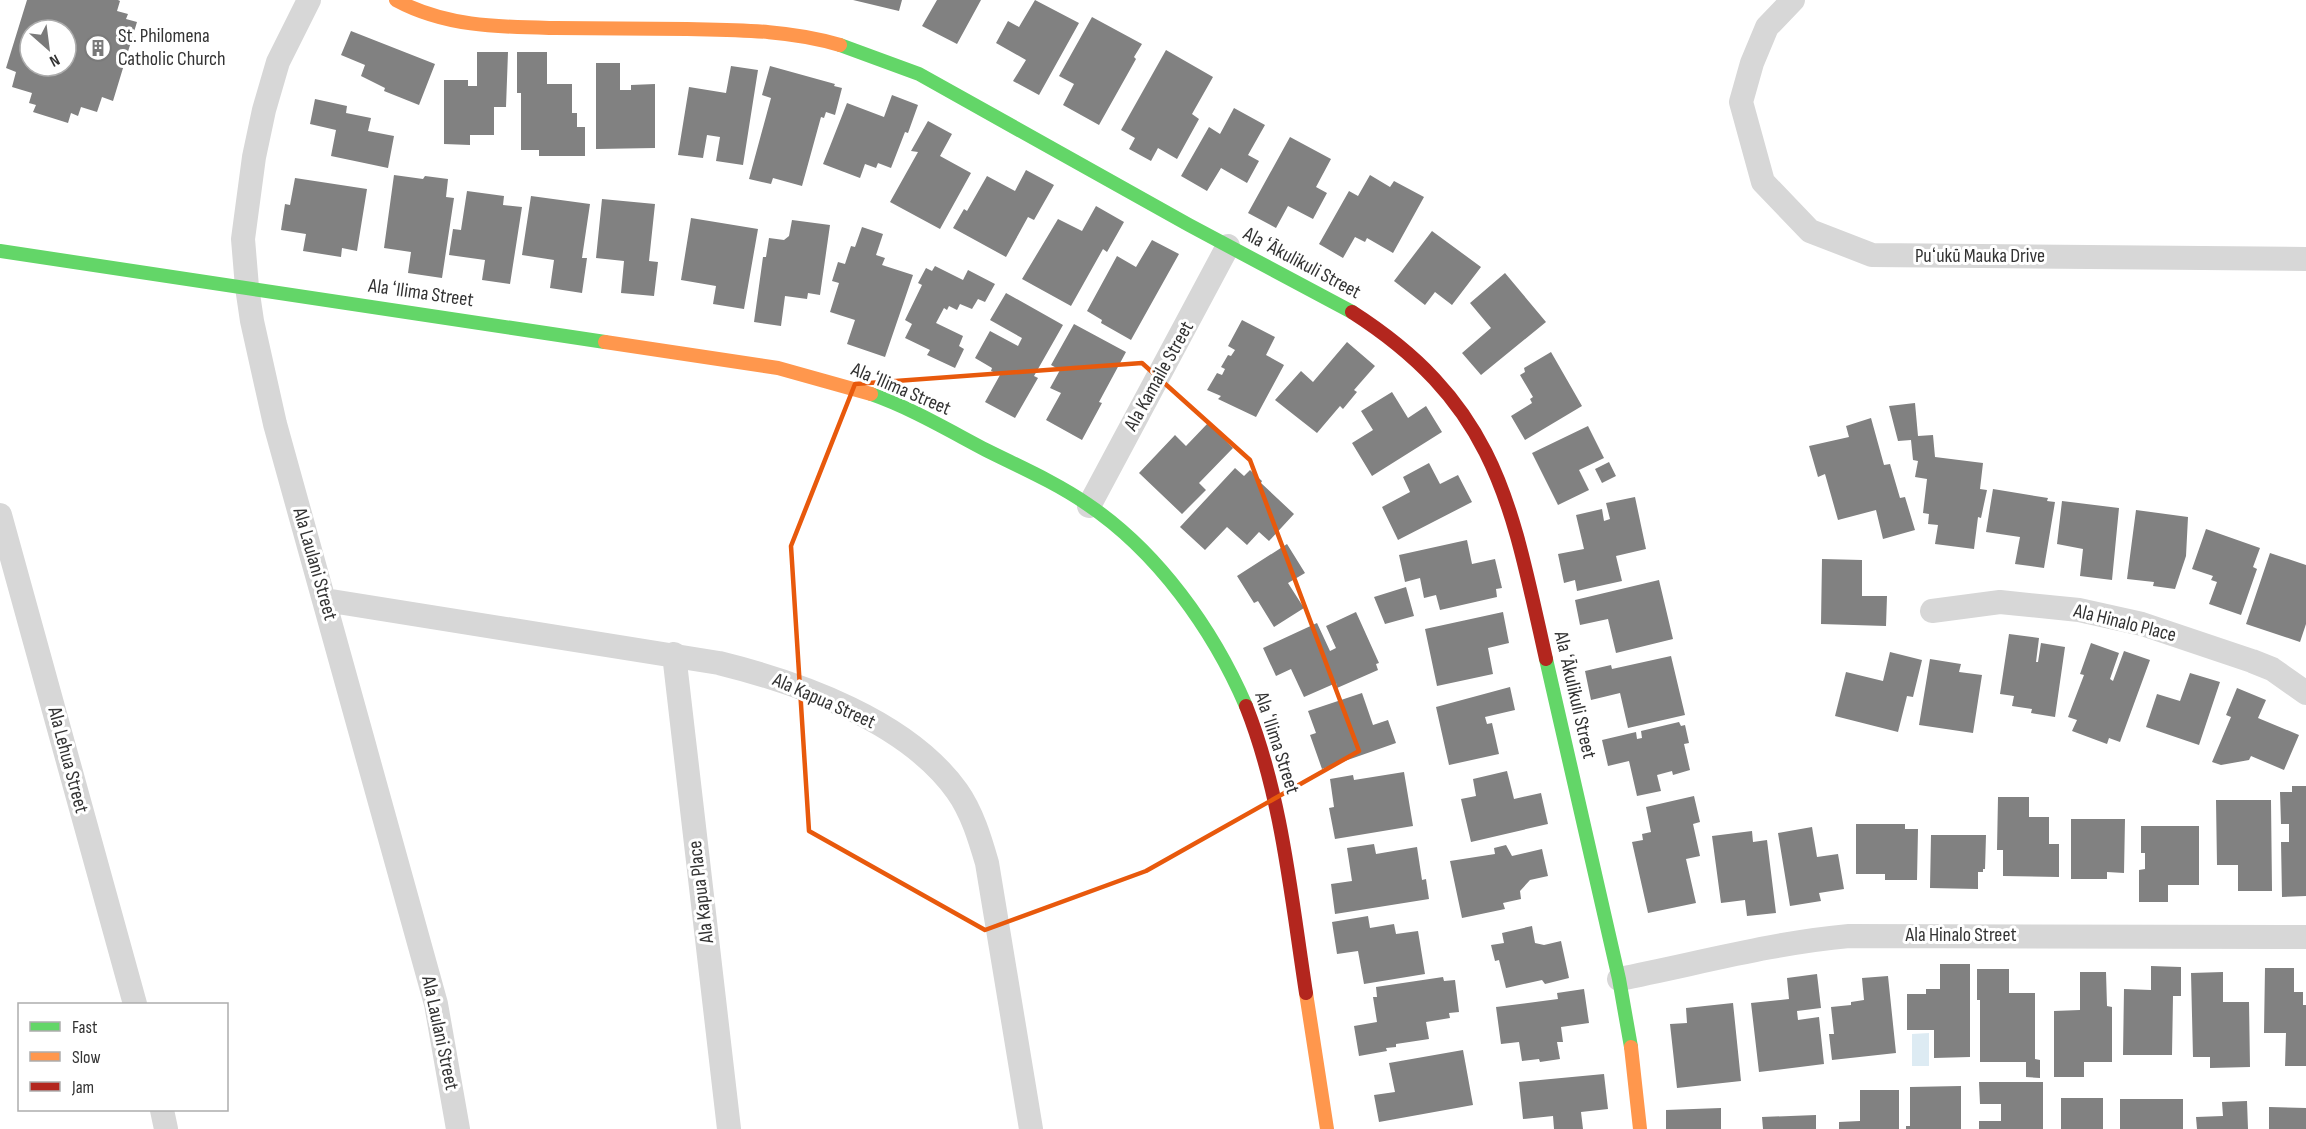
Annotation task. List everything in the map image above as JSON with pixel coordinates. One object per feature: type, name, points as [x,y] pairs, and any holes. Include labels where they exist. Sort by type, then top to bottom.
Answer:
[{"type":"street","name":"Ala Laulani Street","points":[[309,0],[278,62],[256,145],[243,238],[247,287],[252,321],[275,424],[436,1004],[458,1129]]},
{"type":"street","name":"Ala ʻĀkulikuli Street","points":[[396,0],[438,19],[493,27],[728,30],[777,33],[820,39],[868,54],[919,74],[1364,319],[1395,341],[1443,387],[1479,434],[1494,464],[1518,535],[1619,979],[1635,1069],[1640,1129]]},
{"type":"street","name":"Puʻukū Mauka Drive","points":[[1793,0],[1767,27],[1752,63],[1741,102],[1763,182],[1810,231],[1872,255],[2306,259]]},
{"type":"street","name":"Ala Kamaile Street","points":[[1089,506],[1228,246]]},
{"type":"street","name":"Ala ʻIlima Street","points":[[0,251],[730,359],[829,380],[928,418],[1060,488],[1089,506],[1129,538],[1193,613],[1239,690],[1255,726],[1268,765],[1278,812],[1327,1129]]},
{"type":"street","name":"Ala Lehua Street","points":[[0,515],[134,1003]]},
{"type":"street","name":"Ala Kapua Street","points":[[325,600],[674,654],[770,675],[859,714],[896,734],[934,764],[958,792],[976,828],[987,863],[1030,1129]]},
{"type":"street","name":"Ala Hinalo Place","points":[[1932,611],[2000,602],[2079,609],[2142,624],[2252,661],[2272,669],[2306,693]]},
{"type":"street","name":"Ala Kapua Place","points":[[674,654],[729,1129]]},
{"type":"street","name":"Ala Hinalo Street","points":[[1619,979],[1767,946],[1849,936],[2306,937]]},
{"type":"street","points":[[162,1111],[166,1129]]},
{"type":"highlighted area","points":[[1142,363],[1250,460],[1359,751],[1146,871],[985,930],[809,831],[791,546],[855,384]]},
{"type":"shaded area","points":[[1929,1033],[1929,1066],[1912,1066],[1912,1034]]},
{"type":"building","name":"St. Philomena Catholic Church","points":[[27,0],[118,0],[120,1],[117,11],[128,14],[126,19],[137,22],[113,101],[102,97],[97,112],[81,107],[78,116],[71,113],[68,123],[33,112],[36,105],[29,103],[32,93],[12,87],[16,72],[6,68],[18,29],[18,78],[78,78],[78,18],[21,18]]},
{"type":"building","points":[[853,0],[902,0],[899,11]]},
{"type":"building","points":[[937,0],[981,0],[957,44],[922,26]]},
{"type":"building","points":[[1035,0],[1079,23],[1039,95],[1013,81],[1026,60],[996,43],[1008,21],[1019,27]]},
{"type":"building","points":[[1092,17],[1142,44],[1099,125],[1063,105],[1074,84],[1059,76]]},
{"type":"building","points":[[351,31],[435,64],[419,105],[384,91],[385,88],[361,76],[365,65],[341,55]]},
{"type":"building","points":[[1166,50],[1213,77],[1192,114],[1199,119],[1177,159],[1158,148],[1151,161],[1129,149],[1135,138],[1121,130]]},
{"type":"building","points":[[477,52],[508,52],[506,107],[494,107],[494,135],[470,135],[470,145],[444,144],[444,80],[468,80],[468,86],[477,86]]},
{"type":"building","points":[[517,52],[547,52],[547,84],[572,84],[572,113],[577,113],[577,127],[585,127],[585,156],[539,156],[539,150],[521,150],[521,93],[517,93]]},
{"type":"building","points":[[596,63],[620,63],[620,90],[631,90],[631,85],[655,84],[655,148],[596,149]]},
{"type":"building","points":[[731,66],[758,70],[743,165],[716,161],[720,137],[707,135],[703,158],[678,155],[689,87],[726,93]]},
{"type":"building","points":[[770,66],[842,88],[835,115],[826,112],[824,118],[821,117],[802,186],[773,178],[771,184],[749,179],[771,98],[762,95]]},
{"type":"building","points":[[892,95],[918,105],[908,133],[905,132],[891,168],[878,163],[876,168],[865,164],[860,178],[823,164],[847,103],[884,117]]},
{"type":"building","points":[[315,99],[347,106],[346,113],[371,118],[368,131],[394,136],[388,168],[331,156],[336,130],[310,124]]},
{"type":"building","points":[[1234,108],[1265,125],[1248,155],[1259,161],[1247,183],[1221,168],[1207,191],[1181,176],[1209,127],[1220,134]]},
{"type":"building","points":[[928,121],[952,134],[940,156],[971,173],[940,229],[890,202],[918,152],[911,151]]},
{"type":"building","points":[[1290,137],[1331,159],[1316,187],[1327,193],[1313,219],[1288,206],[1276,228],[1248,213]]},
{"type":"building","points":[[1026,170],[1054,185],[1034,220],[1028,217],[1006,257],[953,228],[964,209],[967,211],[987,176],[1015,191]]},
{"type":"building","points":[[394,175],[423,179],[425,176],[448,179],[446,197],[454,198],[442,278],[408,273],[411,252],[384,248]]},
{"type":"building","points":[[1370,175],[1390,187],[1394,181],[1424,197],[1393,253],[1367,238],[1365,242],[1355,237],[1343,258],[1319,244],[1349,191],[1358,196]]},
{"type":"building","points":[[295,178],[367,189],[357,251],[342,248],[341,257],[303,251],[306,234],[281,230],[285,204],[290,205]]},
{"type":"building","points":[[467,191],[504,196],[503,205],[522,207],[510,284],[482,280],[485,260],[449,255],[453,229],[461,230]]},
{"type":"building","points":[[531,196],[590,204],[582,258],[587,258],[582,293],[550,288],[554,260],[522,255]]},
{"type":"building","points":[[602,199],[655,204],[649,261],[658,262],[654,296],[621,293],[624,261],[596,258]]},
{"type":"building","points":[[1096,206],[1124,222],[1107,252],[1103,249],[1071,306],[1022,279],[1058,219],[1082,231]]},
{"type":"building","points":[[691,218],[758,229],[744,309],[713,304],[716,286],[681,280]]},
{"type":"building","points":[[792,220],[830,225],[820,295],[808,293],[807,299],[785,296],[781,326],[754,322],[763,257],[766,257],[769,238],[784,240],[789,236]]},
{"type":"building","points":[[862,227],[883,234],[876,255],[885,258],[882,265],[913,275],[885,357],[847,344],[855,320],[830,312],[839,283],[832,281],[838,262],[845,264],[851,246],[855,247]]},
{"type":"building","points":[[1432,231],[1481,267],[1452,305],[1435,292],[1425,305],[1394,281]]},
{"type":"building","points":[[1152,240],[1179,254],[1131,340],[1101,323],[1102,320],[1087,311],[1117,256],[1136,267]]},
{"type":"building","points":[[935,266],[963,280],[968,270],[995,284],[985,302],[978,299],[972,309],[960,304],[957,310],[949,306],[947,310],[944,308],[936,323],[963,336],[959,346],[964,349],[955,368],[927,355],[930,350],[905,338],[912,324],[905,320],[922,285],[918,283],[926,268],[932,271]]},
{"type":"building","points":[[1505,273],[1546,322],[1481,375],[1462,353],[1491,328],[1470,303]]},
{"type":"building","points":[[1006,293],[1063,325],[1034,376],[1038,378],[1015,418],[985,402],[1000,375],[975,358],[990,331],[1018,346],[1022,338],[990,320]]},
{"type":"building","points":[[1242,320],[1275,337],[1266,355],[1284,365],[1256,417],[1218,399],[1221,396],[1207,390],[1217,373],[1222,375],[1225,369],[1221,367],[1228,355],[1231,356],[1235,350],[1228,346]]},
{"type":"building","points":[[1074,324],[1126,352],[1082,440],[1046,420],[1061,393],[1050,388],[1060,370],[1051,365]]},
{"type":"building","points":[[1347,342],[1375,366],[1354,390],[1357,392],[1343,409],[1340,406],[1317,433],[1275,400],[1301,371],[1313,382]]},
{"type":"building","points":[[1551,352],[1582,406],[1525,440],[1511,416],[1532,403],[1530,399],[1533,397],[1520,375],[1525,372],[1524,368]]},
{"type":"building","points":[[1392,392],[1408,418],[1426,406],[1442,432],[1372,476],[1352,443],[1373,430],[1361,411]]},
{"type":"building","points":[[1915,403],[1918,436],[1933,435],[1935,457],[1983,463],[1980,489],[1987,490],[1981,518],[1978,517],[1974,549],[1935,544],[1938,525],[1928,524],[1929,514],[1923,513],[1927,479],[1915,477],[1918,461],[1913,460],[1911,440],[1898,441],[1889,406]]},
{"type":"building","points":[[1871,418],[1884,465],[1890,464],[1900,498],[1905,497],[1915,530],[1883,539],[1876,510],[1838,520],[1825,474],[1818,477],[1809,446],[1849,437],[1846,426]]},
{"type":"building","points":[[1208,423],[1233,448],[1199,483],[1206,490],[1182,514],[1139,473],[1175,435],[1186,446]]},
{"type":"building","points":[[1588,426],[1604,458],[1579,470],[1589,490],[1558,505],[1532,453]]},
{"type":"building","points":[[1609,462],[1616,476],[1602,483],[1595,469]]},
{"type":"building","points":[[1429,463],[1440,484],[1458,475],[1472,502],[1398,540],[1382,507],[1410,492],[1403,477]]},
{"type":"building","points":[[1235,468],[1244,476],[1250,470],[1294,514],[1269,541],[1259,532],[1247,545],[1227,527],[1205,550],[1180,527]]},
{"type":"building","points":[[1993,489],[2048,498],[2047,501],[2055,502],[2044,568],[2015,564],[2020,537],[1986,532]]},
{"type":"building","points":[[1635,497],[1646,549],[1616,556],[1622,581],[1577,591],[1575,580],[1564,583],[1558,554],[1584,549],[1576,515],[1602,509],[1604,521],[1610,519],[1606,503]]},
{"type":"building","points":[[2062,501],[2119,508],[2112,580],[2080,576],[2083,549],[2057,544]]},
{"type":"building","points":[[2136,510],[2188,517],[2186,556],[2175,589],[2153,586],[2154,582],[2127,579]]},
{"type":"building","points":[[2206,529],[2260,548],[2253,567],[2257,569],[2241,615],[2209,604],[2217,582],[2211,580],[2213,576],[2192,569]]},
{"type":"building","points":[[1467,540],[1472,564],[1495,559],[1502,588],[1496,589],[1497,597],[1440,610],[1436,595],[1424,598],[1420,578],[1405,582],[1399,555]]},
{"type":"building","points":[[1287,544],[1305,573],[1288,583],[1304,608],[1274,627],[1258,601],[1254,603],[1237,576]]},
{"type":"building","points":[[2270,553],[2306,565],[2306,624],[2300,642],[2246,624]]},
{"type":"building","points":[[1822,559],[1862,560],[1862,596],[1887,596],[1886,626],[1821,624]]},
{"type":"building","points":[[1659,580],[1673,639],[1616,653],[1608,619],[1580,625],[1575,600]]},
{"type":"building","points":[[1406,587],[1414,616],[1385,624],[1374,597]]},
{"type":"building","points":[[1356,612],[1379,663],[1376,664],[1378,670],[1337,688],[1336,683],[1304,697],[1291,669],[1276,676],[1263,648],[1317,623],[1330,651],[1336,648],[1326,626]]},
{"type":"building","points":[[1503,612],[1509,643],[1488,648],[1493,674],[1437,686],[1425,629]]},
{"type":"building","points":[[2009,634],[2039,638],[2036,662],[2038,662],[2041,643],[2065,647],[2055,717],[2031,713],[2032,709],[2012,706],[2014,696],[2000,694]]},
{"type":"building","points":[[2091,643],[2119,653],[2110,679],[2113,681],[2124,651],[2150,660],[2120,742],[2109,738],[2107,744],[2072,731],[2077,720],[2068,717],[2084,675],[2080,674]]},
{"type":"building","points":[[1890,652],[1922,660],[1913,697],[1907,696],[1898,732],[1835,716],[1846,672],[1883,681]]},
{"type":"building","points":[[1671,656],[1685,715],[1628,728],[1620,693],[1591,700],[1585,671],[1611,665],[1612,669]]},
{"type":"building","points":[[1930,659],[1961,664],[1959,672],[1982,675],[1973,733],[1919,725]]},
{"type":"building","points":[[2190,673],[2220,682],[2199,745],[2146,727],[2157,694],[2180,701]]},
{"type":"building","points":[[1510,687],[1515,710],[1485,717],[1487,724],[1492,723],[1499,754],[1449,765],[1436,707]]},
{"type":"building","points":[[2237,688],[2266,700],[2258,718],[2299,735],[2284,770],[2251,756],[2249,760],[2221,765],[2212,762],[2231,717],[2226,715]]},
{"type":"building","points":[[1362,693],[1373,725],[1388,720],[1396,743],[1322,769],[1310,735],[1316,733],[1308,711]]},
{"type":"building","points":[[1679,722],[1681,726],[1685,725],[1689,743],[1684,744],[1690,770],[1673,775],[1672,771],[1657,775],[1661,791],[1637,796],[1629,761],[1608,766],[1602,740],[1636,732],[1637,739],[1642,738],[1641,731]]},
{"type":"building","points":[[1507,771],[1514,799],[1541,793],[1548,824],[1471,842],[1461,799],[1476,796],[1473,779]]},
{"type":"building","points":[[1404,772],[1413,826],[1335,839],[1329,808],[1334,807],[1330,779],[1353,775],[1354,780]]},
{"type":"building","points":[[2292,786],[2306,786],[2306,896],[2282,897],[2281,842],[2289,842],[2289,824],[2281,824],[2280,792],[2292,792]]},
{"type":"building","points":[[1694,796],[1700,822],[1693,824],[1700,856],[1686,859],[1696,903],[1648,913],[1632,842],[1643,840],[1642,834],[1651,832],[1646,807]]},
{"type":"building","points":[[1998,797],[2029,797],[2029,817],[2049,817],[2049,844],[2059,844],[2059,877],[2003,876],[2003,850],[1997,850]]},
{"type":"building","points":[[2216,800],[2271,800],[2272,891],[2238,891],[2238,865],[2217,865]]},
{"type":"building","points":[[2071,819],[2125,819],[2124,873],[2107,872],[2107,879],[2071,879]]},
{"type":"building","points":[[1856,824],[1905,824],[1905,829],[1918,829],[1917,880],[1885,880],[1885,874],[1856,874]]},
{"type":"building","points":[[2141,826],[2199,826],[2199,885],[2168,885],[2168,902],[2139,902],[2139,870],[2145,869],[2145,853],[2141,853]]},
{"type":"building","points":[[1812,827],[1817,857],[1838,854],[1844,889],[1819,893],[1821,901],[1790,906],[1778,833]]},
{"type":"building","points":[[1752,831],[1753,842],[1767,840],[1776,913],[1747,916],[1745,900],[1721,903],[1712,836]]},
{"type":"building","points":[[1931,835],[1986,835],[1985,869],[1983,872],[1978,872],[1978,889],[1930,888]]},
{"type":"building","points":[[1374,844],[1376,854],[1417,847],[1422,880],[1426,879],[1429,899],[1335,914],[1331,884],[1352,881],[1347,848]]},
{"type":"building","points":[[1506,845],[1512,856],[1542,849],[1548,876],[1530,880],[1520,891],[1521,899],[1503,903],[1505,909],[1462,918],[1450,861],[1495,854],[1494,848]]},
{"type":"building","points":[[1368,916],[1370,928],[1394,924],[1396,934],[1418,931],[1425,974],[1364,984],[1358,951],[1337,954],[1332,922]]},
{"type":"building","points":[[1532,926],[1535,943],[1544,945],[1561,941],[1569,978],[1545,984],[1542,980],[1506,988],[1499,960],[1495,961],[1491,945],[1504,943],[1502,933]]},
{"type":"building","points":[[1940,964],[1970,964],[1970,1057],[1934,1058],[1934,1030],[1907,1030],[1907,994],[1926,994],[1926,989],[1940,989]]},
{"type":"building","points":[[2151,966],[2181,967],[2181,996],[2173,996],[2172,1055],[2123,1055],[2124,989],[2151,990]]},
{"type":"building","points":[[2265,968],[2294,968],[2294,992],[2303,992],[2303,1005],[2306,1005],[2306,1066],[2285,1066],[2286,1033],[2264,1033]]},
{"type":"building","points":[[1977,969],[2009,969],[2009,993],[2035,993],[2035,1059],[2040,1060],[2040,1078],[2026,1077],[2026,1062],[1980,1062],[1980,1000],[1977,1000]]},
{"type":"building","points":[[2080,972],[2106,972],[2107,1006],[2112,1007],[2112,1062],[2084,1062],[2084,1077],[2054,1077],[2054,1011],[2080,1010]]},
{"type":"building","points":[[2223,972],[2223,1002],[2249,1002],[2250,1067],[2210,1068],[2210,1057],[2193,1057],[2191,973]]},
{"type":"building","points":[[1817,974],[1821,1008],[1797,1011],[1798,1020],[1819,1017],[1824,1064],[1759,1072],[1751,1003],[1789,999],[1787,978]]},
{"type":"building","points":[[1888,976],[1896,1053],[1832,1060],[1829,1034],[1834,1034],[1831,1007],[1851,1005],[1851,1002],[1864,1000],[1862,978]]},
{"type":"building","points":[[1443,977],[1444,981],[1455,980],[1459,1012],[1449,1013],[1450,1018],[1426,1022],[1429,1039],[1396,1044],[1396,1047],[1386,1048],[1387,1051],[1359,1056],[1354,1026],[1377,1022],[1373,997],[1377,997],[1376,987]]},
{"type":"building","points":[[1584,989],[1589,1023],[1561,1027],[1563,1042],[1557,1042],[1560,1059],[1540,1062],[1539,1059],[1522,1061],[1519,1042],[1501,1044],[1496,1007],[1558,999],[1557,993]]},
{"type":"building","points":[[1733,1003],[1741,1081],[1677,1088],[1670,1024],[1687,1023],[1686,1008]]},
{"type":"building","points":[[1463,1050],[1473,1105],[1379,1122],[1374,1095],[1395,1092],[1389,1063]]},
{"type":"building","points":[[1604,1074],[1608,1109],[1581,1112],[1583,1129],[1554,1129],[1553,1116],[1523,1119],[1519,1082]]},
{"type":"building","points":[[1979,1082],[2043,1082],[2043,1129],[1979,1129],[1979,1121],[2001,1121],[2001,1104],[1980,1104]]},
{"type":"building","points":[[1961,1086],[1961,1129],[1906,1129],[1906,1126],[1910,1126],[1910,1087]]},
{"type":"building","points":[[1860,1090],[1899,1090],[1899,1129],[1839,1129],[1839,1122],[1860,1121]]},
{"type":"building","points":[[2061,1098],[2103,1098],[2103,1129],[2061,1129]]},
{"type":"building","points":[[2120,1099],[2183,1099],[2183,1129],[2120,1129]]},
{"type":"building","points":[[2247,1101],[2248,1129],[2197,1129],[2196,1117],[2223,1116],[2222,1102]]},
{"type":"building","points":[[2269,1107],[2306,1108],[2306,1129],[2269,1129]]},
{"type":"building","points":[[1721,1108],[1721,1129],[1666,1129],[1666,1110]]},
{"type":"building","points":[[1816,1115],[1816,1129],[1763,1129],[1762,1117]]},
{"type":"traffic: fast","points":[[840,45],[919,74],[1189,225],[1352,312]]},
{"type":"traffic: fast","points":[[0,251],[605,342]]},
{"type":"traffic: fast","points":[[871,394],[915,413],[1050,482],[1075,496],[1113,523],[1159,568],[1200,621],[1233,677],[1246,706]]},
{"type":"traffic: fast","points":[[1546,659],[1619,979],[1631,1047]]},
{"type":"traffic: slow","points":[[396,0],[434,16],[474,24],[534,28],[745,31],[803,36],[840,45]]},
{"type":"traffic: slow","points":[[605,342],[778,368],[871,394]]},
{"type":"traffic: slow","points":[[1306,993],[1327,1129]]},
{"type":"traffic: slow","points":[[1631,1047],[1640,1129]]},
{"type":"traffic: jam","points":[[1352,312],[1401,347],[1439,384],[1468,422],[1490,462],[1507,505],[1534,603],[1546,659]]},
{"type":"traffic: jam","points":[[1246,706],[1258,740],[1277,811],[1306,993]]},
{"type":"place","name":"St. Philomena Catholic Church","points":[[98,48]]}]
